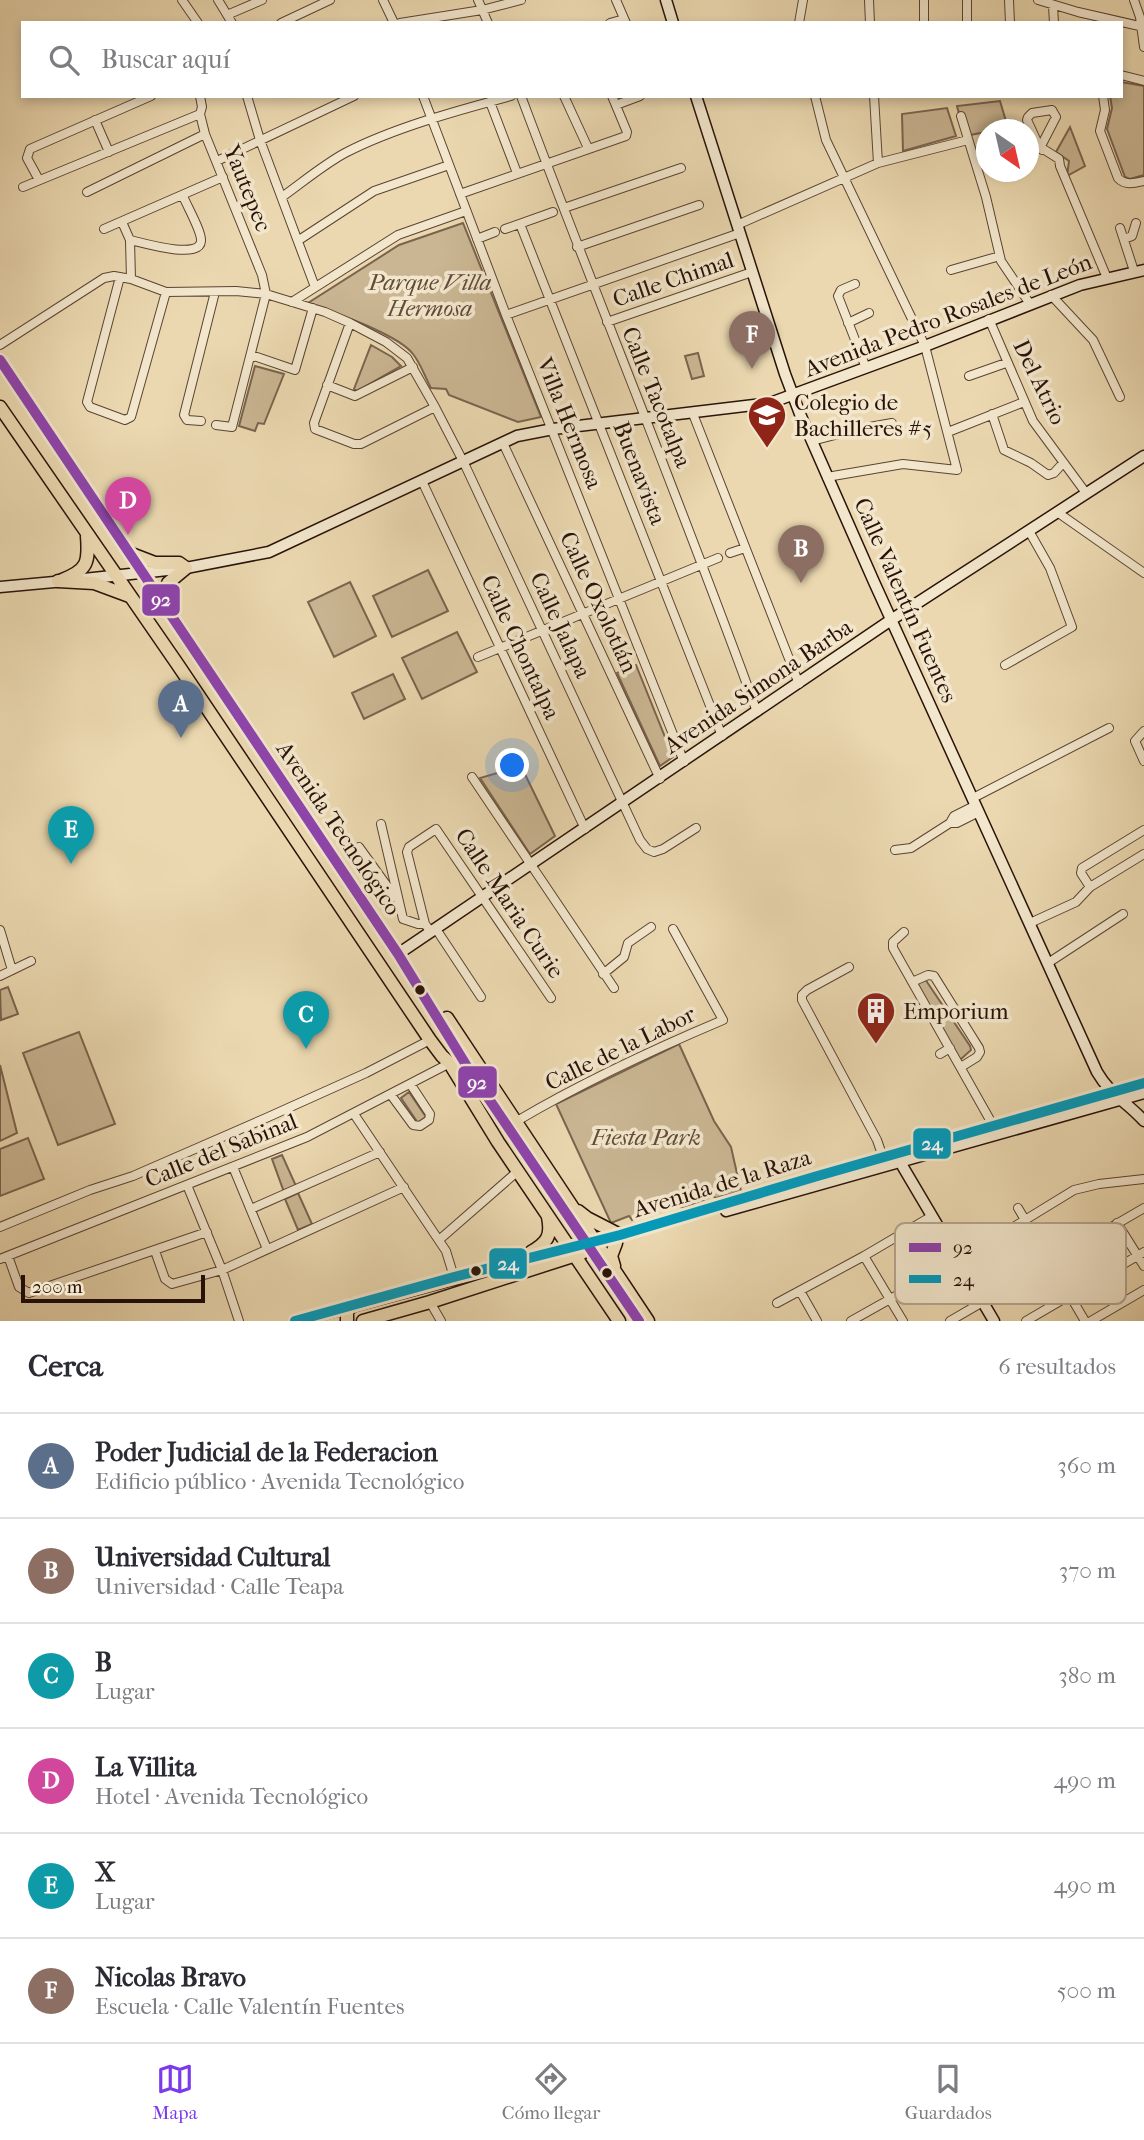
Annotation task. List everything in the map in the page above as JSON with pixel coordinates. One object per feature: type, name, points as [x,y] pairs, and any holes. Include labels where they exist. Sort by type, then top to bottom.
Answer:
[{"type":"main road","points":[[666,0],[672,21]]},
{"type":"main road","name":"Calle Valentín Fuentes","points":[[697,98],[800,414],[1097,1072],[1111,1093],[1144,1121]]},
{"type":"main road","name":"Avenida Pedro Rosales de León","points":[[0,587],[186,568],[269,552],[525,434],[770,403],[808,391],[1051,295],[1139,270]]},
{"type":"main road","name":"Avenida Tecnológico","points":[[0,360],[5,373],[398,954],[464,1071],[629,1321]]},
{"type":"main road","points":[[770,403],[786,377],[793,386],[808,391]]},
{"type":"main road","points":[[770,403],[780,404],[800,414]]},
{"type":"main road","name":"Avenida Tecnológico","points":[[0,407],[169,651],[430,1040],[450,1063],[464,1071],[639,1321]]},
{"type":"main road","name":"Avenida Simona Barba","points":[[398,954],[431,928],[482,898],[660,779],[891,620],[1144,456]]},
{"type":"main road","points":[[58,582],[75,575],[85,565],[87,535]]},
{"type":"main road","points":[[129,553],[155,563],[179,564],[186,568],[168,583],[164,605]]},
{"type":"main road","points":[[58,582],[94,583],[130,596]]},
{"type":"main road","points":[[169,651],[184,665],[220,718],[229,723],[237,713]]},
{"type":"main road","points":[[232,747],[237,740],[244,737],[258,744]]},
{"type":"main road","points":[[375,959],[385,961],[398,954],[413,969],[648,1321]]},
{"type":"main road","points":[[392,985],[396,974],[411,974]]},
{"type":"main road","points":[[450,1063],[454,1074],[619,1321]]},
{"type":"main road","points":[[1094,1098],[1097,1072]]},
{"type":"main road","name":"Avenida de la Raza","points":[[900,1158],[1144,1083]]},
{"type":"main road","name":"Avenida de la Raza","points":[[599,1248],[618,1239],[885,1162],[1144,1093]]},
{"type":"main road","points":[[900,1158],[936,1223]]},
{"type":"main road","points":[[572,1206],[618,1239],[611,1255],[615,1270]]},
{"type":"main road","points":[[523,1259],[546,1242],[550,1228],[548,1217]]},
{"type":"main road","points":[[363,1321],[537,1269],[579,1242],[587,1230]]},
{"type":"main road","points":[[295,1321],[324,1317],[352,1305],[523,1259],[570,1248],[599,1248]]},
{"type":"main road","points":[[586,1272],[588,1257],[599,1248]]},
{"type":"main road","points":[[537,1269],[569,1268],[586,1272]]},
{"type":"main road","points":[[984,1304],[994,1321]]},
{"type":"main road","points":[[347,1321],[346,1314],[352,1305]]},
{"type":"street","points":[[182,0],[197,21]]},
{"type":"street","points":[[218,0],[229,19],[262,0]]},
{"type":"street","points":[[285,21],[330,0]]},
{"type":"street","points":[[383,0],[393,21]]},
{"type":"street","points":[[478,0],[487,21]]},
{"type":"street","points":[[413,21],[482,10],[521,0]]},
{"type":"street","points":[[616,0],[625,21]]},
{"type":"street","points":[[799,21],[803,0]]},
{"type":"street","points":[[869,0],[870,21]]},
{"type":"street","points":[[924,0],[924,21]]},
{"type":"street","points":[[967,0],[967,21]]},
{"type":"street","points":[[1009,0],[1010,21]]},
{"type":"street","points":[[1038,0],[1096,20]]},
{"type":"street","points":[[1134,0],[1143,27],[1144,47]]},
{"type":"street","points":[[1053,6],[1054,21]]},
{"type":"street","points":[[1123,24],[1143,27]]},
{"type":"street","points":[[1123,76],[1144,81]]},
{"type":"street","points":[[39,180],[27,153],[30,149],[146,98]]},
{"type":"street","name":"Yautepec","points":[[200,98],[200,114],[205,134],[262,275],[266,294]]},
{"type":"street","points":[[248,98],[260,140],[315,287]]},
{"type":"street","points":[[217,162],[350,98]]},
{"type":"street","name":"Villa Hermosa","points":[[424,98],[506,315],[684,762]]},
{"type":"street","points":[[282,197],[345,154],[432,120],[504,98]]},
{"type":"street","name":"Calle Tacotalpa","points":[[523,98],[607,323],[703,563],[757,712]]},
{"type":"street","points":[[565,98],[588,148]]},
{"type":"street","points":[[460,194],[625,136],[628,132],[613,98]]},
{"type":"street","points":[[616,105],[635,98]]},
{"type":"street","points":[[816,98],[826,140],[925,346],[957,470],[903,464],[828,477]]},
{"type":"street","points":[[874,98],[878,163]]},
{"type":"street","points":[[1103,98],[1105,107],[1101,135],[1118,178],[1122,182],[1132,184],[1144,181]]},
{"type":"street","points":[[491,102],[517,173]]},
{"type":"street","points":[[1040,147],[1056,117],[1052,110],[1032,113],[1028,117],[1040,147],[1057,157],[1107,278]]},
{"type":"street","points":[[23,187],[200,114]]},
{"type":"street","points":[[961,116],[986,197],[1000,256],[1031,304]]},
{"type":"street","points":[[95,120],[109,152]]},
{"type":"street","points":[[87,192],[205,134]]},
{"type":"street","points":[[506,315],[739,229],[878,163],[968,140]]},
{"type":"street","points":[[299,240],[374,191],[449,165]]},
{"type":"street","points":[[564,208],[681,168]]},
{"type":"street","points":[[104,229],[223,177]]},
{"type":"street","points":[[130,240],[186,251],[198,248],[201,237],[183,196]]},
{"type":"street","points":[[578,247],[699,205]]},
{"type":"street","points":[[292,302],[398,235],[466,211]]},
{"type":"street","points":[[505,229],[553,212]]},
{"type":"street","points":[[122,222],[130,240],[131,279]]},
{"type":"street","points":[[1124,239],[1132,236],[1136,223]]},
{"type":"street","name":"Buenavista","points":[[520,224],[722,736]]},
{"type":"street","points":[[1120,228],[1139,270]]},
{"type":"street","points":[[477,239],[495,232]]},
{"type":"street","points":[[951,270],[1000,256]]},
{"type":"street","name":"Calle Chimal","points":[[607,323],[752,272]]},
{"type":"street","points":[[0,345],[104,278],[113,276],[120,277],[131,279],[166,292],[129,419],[125,421],[90,407],[87,402],[120,277]]},
{"type":"street","points":[[855,284],[838,294],[866,368]]},
{"type":"street","name":"Calle Jalapa","points":[[166,292],[266,294],[351,323],[401,352],[413,368],[464,463],[640,840],[651,851],[663,849],[696,828]]},
{"type":"street","points":[[201,421],[187,420],[184,415],[215,292]]},
{"type":"street","points":[[216,425],[232,427],[266,294]]},
{"type":"street","points":[[1051,295],[1093,340],[1120,397]]},
{"type":"street","points":[[251,355],[295,370],[313,308]]},
{"type":"street","points":[[848,323],[869,313]]},
{"type":"street","name":"Del Atrio","points":[[989,319],[1006,363],[1039,430],[1086,493]]},
{"type":"street","points":[[351,323],[314,427],[354,444],[361,444],[435,407]]},
{"type":"street","points":[[969,376],[1006,363]]},
{"type":"street","points":[[327,385],[355,396],[413,368]]},
{"type":"street","points":[[948,432],[1024,402]]},
{"type":"street","points":[[693,414],[799,684]]},
{"type":"street","points":[[992,414],[1000,446],[1004,450],[1051,475],[1063,463]]},
{"type":"street","points":[[812,441],[892,423]]},
{"type":"street","name":"Calle Oxolotlán","points":[[503,443],[660,779]]},
{"type":"street","name":"Calle Chontalpa","points":[[422,481],[585,829]]},
{"type":"street","points":[[1058,512],[1144,573]]},
{"type":"street","points":[[1005,665],[1072,627],[1050,568],[1029,531]]},
{"type":"street","points":[[730,553],[745,548]]},
{"type":"street","points":[[478,657],[718,558]]},
{"type":"street","points":[[895,849],[911,848],[950,823],[957,824],[976,805],[1109,728]]},
{"type":"street","points":[[1144,731],[1135,741],[1144,761]]},
{"type":"street","points":[[471,777],[614,988]]},
{"type":"street","points":[[381,824],[405,922],[431,928],[481,997]]},
{"type":"street","name":"Calle Maria Curie","points":[[431,928],[407,850],[436,829],[551,998]]},
{"type":"street","points":[[1090,887],[1081,872],[1082,868],[1144,830]]},
{"type":"street","points":[[359,847],[398,902]]},
{"type":"street","points":[[1030,923],[1076,902],[1090,887],[1144,854]]},
{"type":"street","points":[[1048,963],[1123,914]]},
{"type":"street","points":[[603,974],[624,957],[628,943],[651,928]]},
{"type":"street","name":"Calle de la Labor","points":[[517,1121],[599,1076],[723,1020],[673,929]]},
{"type":"street","points":[[0,930],[12,970]]},
{"type":"street","points":[[904,932],[892,946],[994,1127]]},
{"type":"street","points":[[0,975],[31,961]]},
{"type":"street","points":[[849,967],[807,990],[802,995],[802,1000],[885,1162]]},
{"type":"street","points":[[912,982],[928,975],[934,976],[979,1048],[977,1057],[961,1067]]},
{"type":"street","points":[[0,1227],[132,1176],[266,1118],[430,1040]]},
{"type":"street","points":[[940,1054],[950,1048]]},
{"type":"street","name":"Calle del Sabinal","points":[[4,1257],[307,1137],[450,1063]]},
{"type":"street","points":[[391,1095],[413,1125],[420,1126],[431,1116],[411,1085]]},
{"type":"street","points":[[354,1114],[446,1251],[454,1277]]},
{"type":"street","points":[[251,1209],[380,1152]]},
{"type":"street","points":[[233,1167],[267,1249]]},
{"type":"street","points":[[439,1240],[518,1171]]},
{"type":"street","points":[[1020,1223],[1074,1190],[1144,1179]]},
{"type":"street","points":[[187,1185],[222,1270],[239,1321]]},
{"type":"street","points":[[155,1251],[164,1279],[170,1283],[222,1270],[404,1187]]},
{"type":"street","points":[[1018,1208],[1028,1223]]},
{"type":"street","points":[[1117,1223],[1144,1208]]},
{"type":"street","points":[[920,1223],[932,1216]]},
{"type":"street","points":[[4,1257],[19,1287],[29,1293],[207,1232]]},
{"type":"street","points":[[1126,1235],[1141,1254],[1144,1266]]},
{"type":"street","points":[[777,1303],[895,1238]]},
{"type":"street","points":[[864,1256],[903,1321]]},
{"type":"street","points":[[1126,1301],[1144,1290]]},
{"type":"street","points":[[800,1291],[817,1321]]},
{"type":"street","points":[[851,1321],[895,1295]]},
{"type":"street","points":[[430,1302],[441,1321]]},
{"type":"street","points":[[950,1321],[980,1304]]},
{"type":"street","points":[[1026,1321],[1054,1304]]},
{"type":"street","points":[[1075,1304],[1085,1321]]},
{"type":"street","points":[[1091,1321],[1120,1304]]},
{"type":"green space","points":[[1123,82],[1144,86],[1144,175],[1130,179],[1125,177],[1107,129],[1112,108],[1110,98],[1123,98]]},
{"type":"green space","points":[[1000,101],[1005,119],[976,119],[976,134],[965,136],[957,106]]},
{"type":"green space","points":[[947,108],[956,136],[903,151],[902,114]]},
{"type":"green space","points":[[1070,127],[1085,166],[1067,176],[1069,161],[1056,152]]},
{"type":"green space","name":"Parque Villa Hermosa","points":[[463,223],[541,417],[518,422],[449,395],[446,389],[431,388],[416,358],[405,346],[364,324],[308,303],[399,245]]},
{"type":"green space","points":[[371,345],[392,357],[401,366],[357,391],[354,389]]},
{"type":"green space","points":[[698,353],[704,376],[692,379],[685,356]]},
{"type":"green space","points":[[255,366],[284,374],[264,424],[258,423],[255,431],[239,426]]},
{"type":"green space","points":[[428,570],[448,611],[392,637],[373,596]]},
{"type":"green space","points":[[350,582],[376,636],[334,657],[308,602]]},
{"type":"green space","points":[[457,632],[477,672],[422,699],[402,658]]},
{"type":"green space","points":[[636,665],[673,757],[660,766],[617,673]]},
{"type":"green space","points":[[393,674],[405,699],[364,719],[352,693]]},
{"type":"green space","points":[[521,766],[555,836],[530,854],[480,778]]},
{"type":"green space","points":[[925,979],[970,1046],[971,1050],[960,1060],[915,983]]},
{"type":"green space","points":[[8,987],[18,1014],[1,1020],[0,990]]},
{"type":"green space","points":[[79,1032],[115,1124],[58,1145],[23,1053]]},
{"type":"green space","name":"Fiesta Park","points":[[679,1044],[714,1121],[731,1147],[741,1191],[716,1198],[713,1196],[682,1208],[675,1202],[632,1220],[629,1216],[611,1223],[556,1104]]},
{"type":"green space","points":[[0,1065],[17,1133],[0,1141]]},
{"type":"green space","points":[[409,1092],[426,1117],[418,1123],[401,1098]]},
{"type":"green space","points":[[28,1138],[44,1179],[0,1196],[0,1149]]},
{"type":"green space","points":[[282,1155],[296,1186],[284,1192],[272,1159]]},
{"type":"green space","points":[[298,1193],[312,1224],[298,1230],[285,1199]]},
{"type":"transit line","name":"92","points":[[0,360],[398,954],[468,1068],[639,1321]]},
{"type":"transit line","name":"24","points":[[295,1321],[620,1235],[1144,1083]]},
{"type":"place","name":"Nicolas Bravo","points":[[752,369]]},
{"type":"place","name":"Colegio de Bachilleres #5","points":[[767,449]]},
{"type":"place","name":"La Villita","points":[[128,535]]},
{"type":"place","name":"Universidad Cultural","points":[[801,583]]},
{"type":"place","name":"Poder Judicial de la Federacion","points":[[181,738]]},
{"type":"place","name":"X","points":[[71,864]]},
{"type":"place","name":"Emporium","points":[[876,1045]]},
{"type":"place","name":"B","points":[[306,1049]]}]
